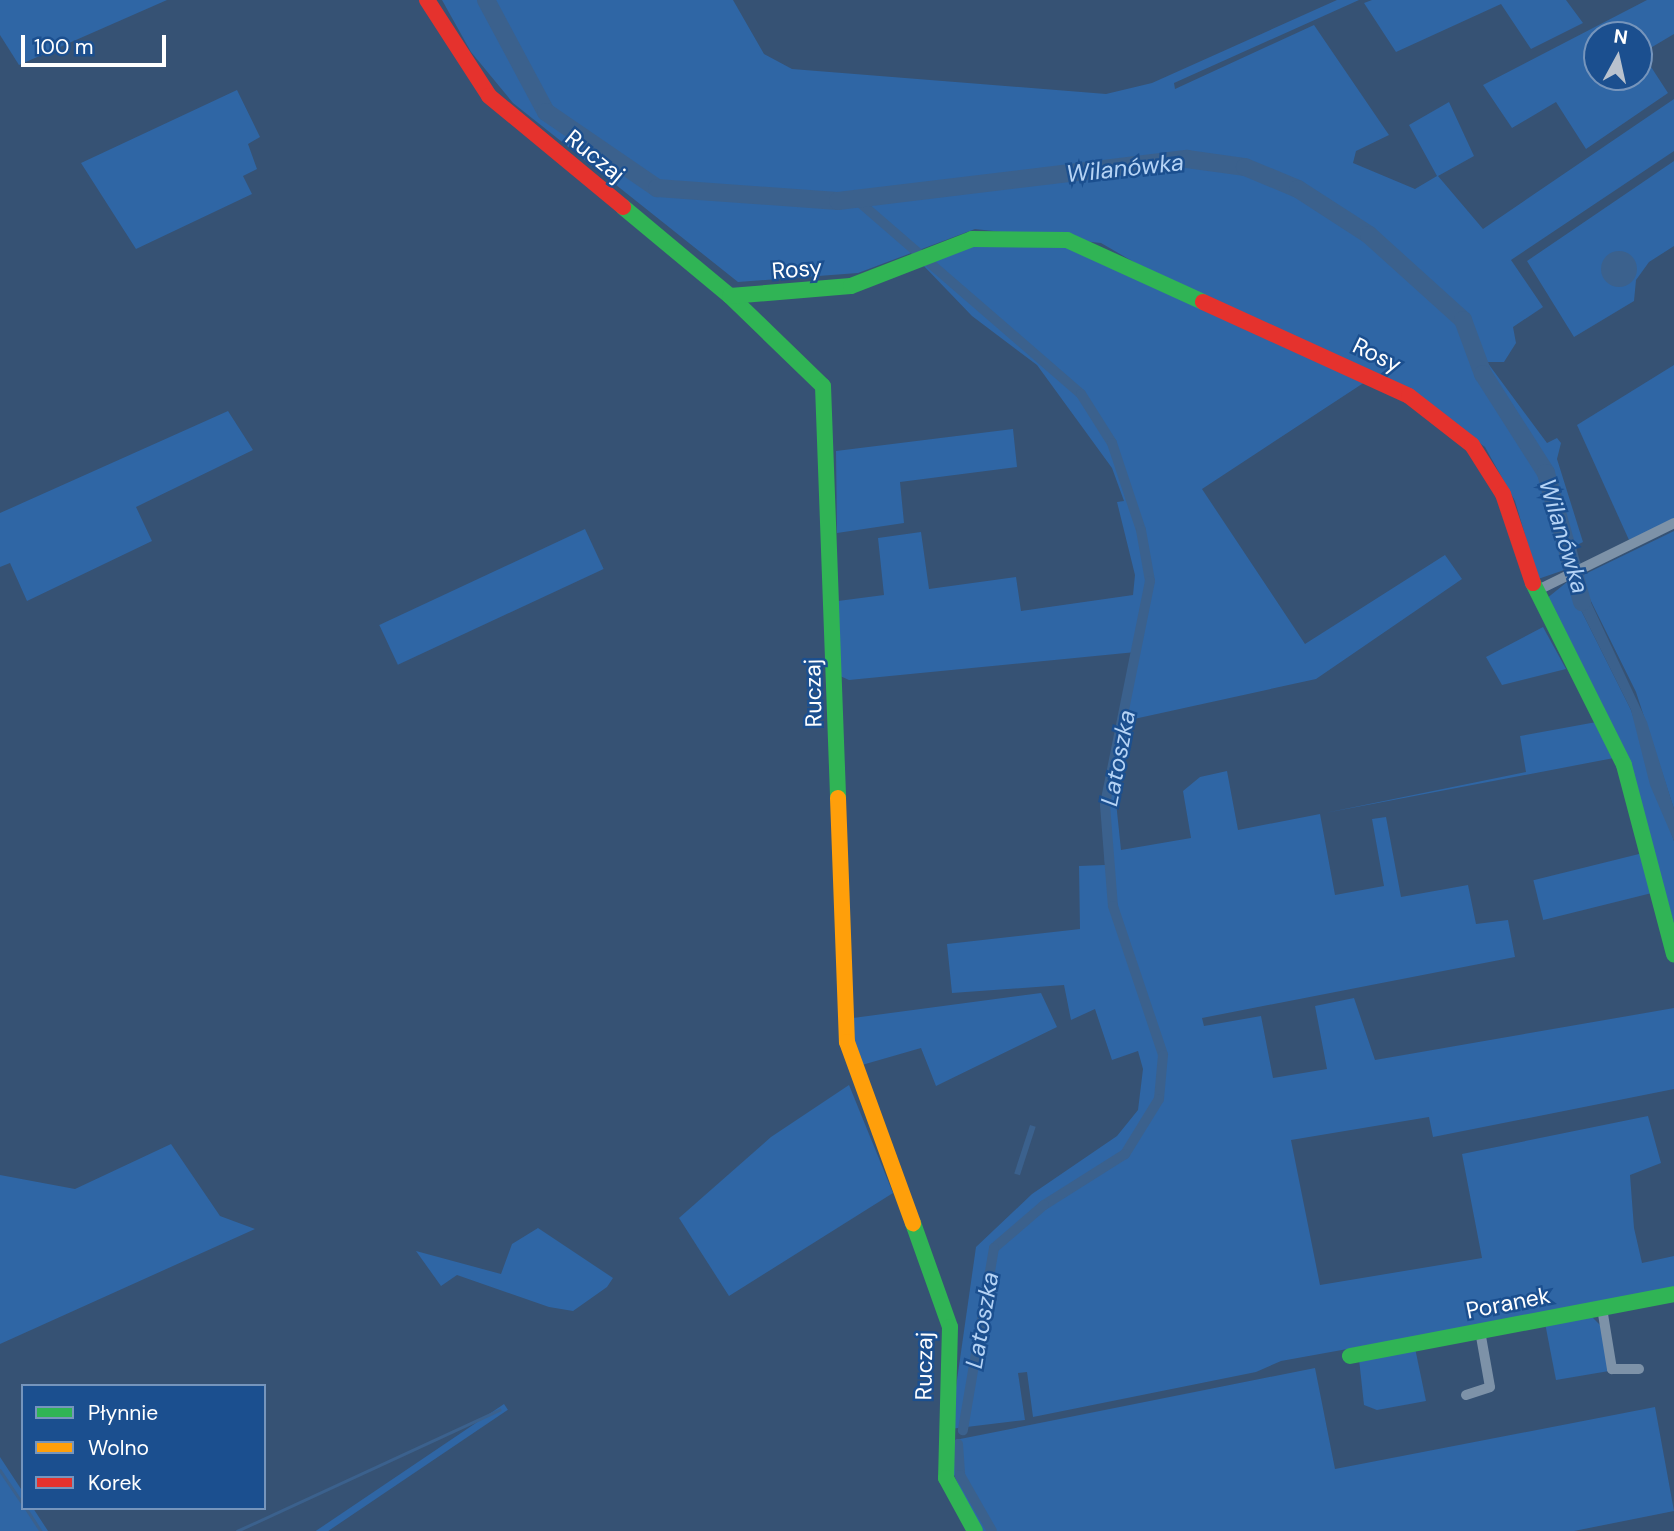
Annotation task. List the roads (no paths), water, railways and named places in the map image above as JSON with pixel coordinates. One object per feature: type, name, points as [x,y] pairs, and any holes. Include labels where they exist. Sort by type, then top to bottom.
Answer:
[{"type":"street","name":"Ruczaj","points":[[427,0],[489,96],[730,296],[808,366],[826,394],[847,1042],[950,1327],[946,1478],[975,1531]]},
{"type":"street","name":"Rosy","points":[[730,296],[851,286],[908,267],[939,248],[989,236],[1087,245],[1409,396],[1491,468],[1536,591],[1610,727],[1674,954]]},
{"type":"street","points":[[1536,591],[1674,523]]},
{"type":"street","name":"Poranek","points":[[1350,1356],[1674,1294]]},
{"type":"street","points":[[1602,1308],[1612,1369],[1639,1369]]},
{"type":"street","points":[[1466,1395],[1490,1387],[1480,1331]]},
{"type":"waterway","name":"Wilanówka","points":[[486,0],[546,112],[657,188],[838,201],[1187,159],[1245,167],[1298,189],[1369,235],[1463,320],[1483,374],[1546,473],[1582,602]]},
{"type":"waterway","name":"Latoszka","points":[[857,200],[1081,394],[1112,443],[1141,530],[1150,581],[1105,805],[1113,906],[1163,1055],[1159,1099],[1125,1154],[1044,1205],[994,1248],[963,1430]]},
{"type":"waterway","points":[[237,1531],[499,1410]]},
{"type":"waterway","name":"Latoszka","points":[[958,1444],[960,1475],[992,1531]]},
{"type":"waterway","points":[[0,1470],[21,1501]]},
{"type":"waterway","points":[[27,1510],[41,1531]]}]
